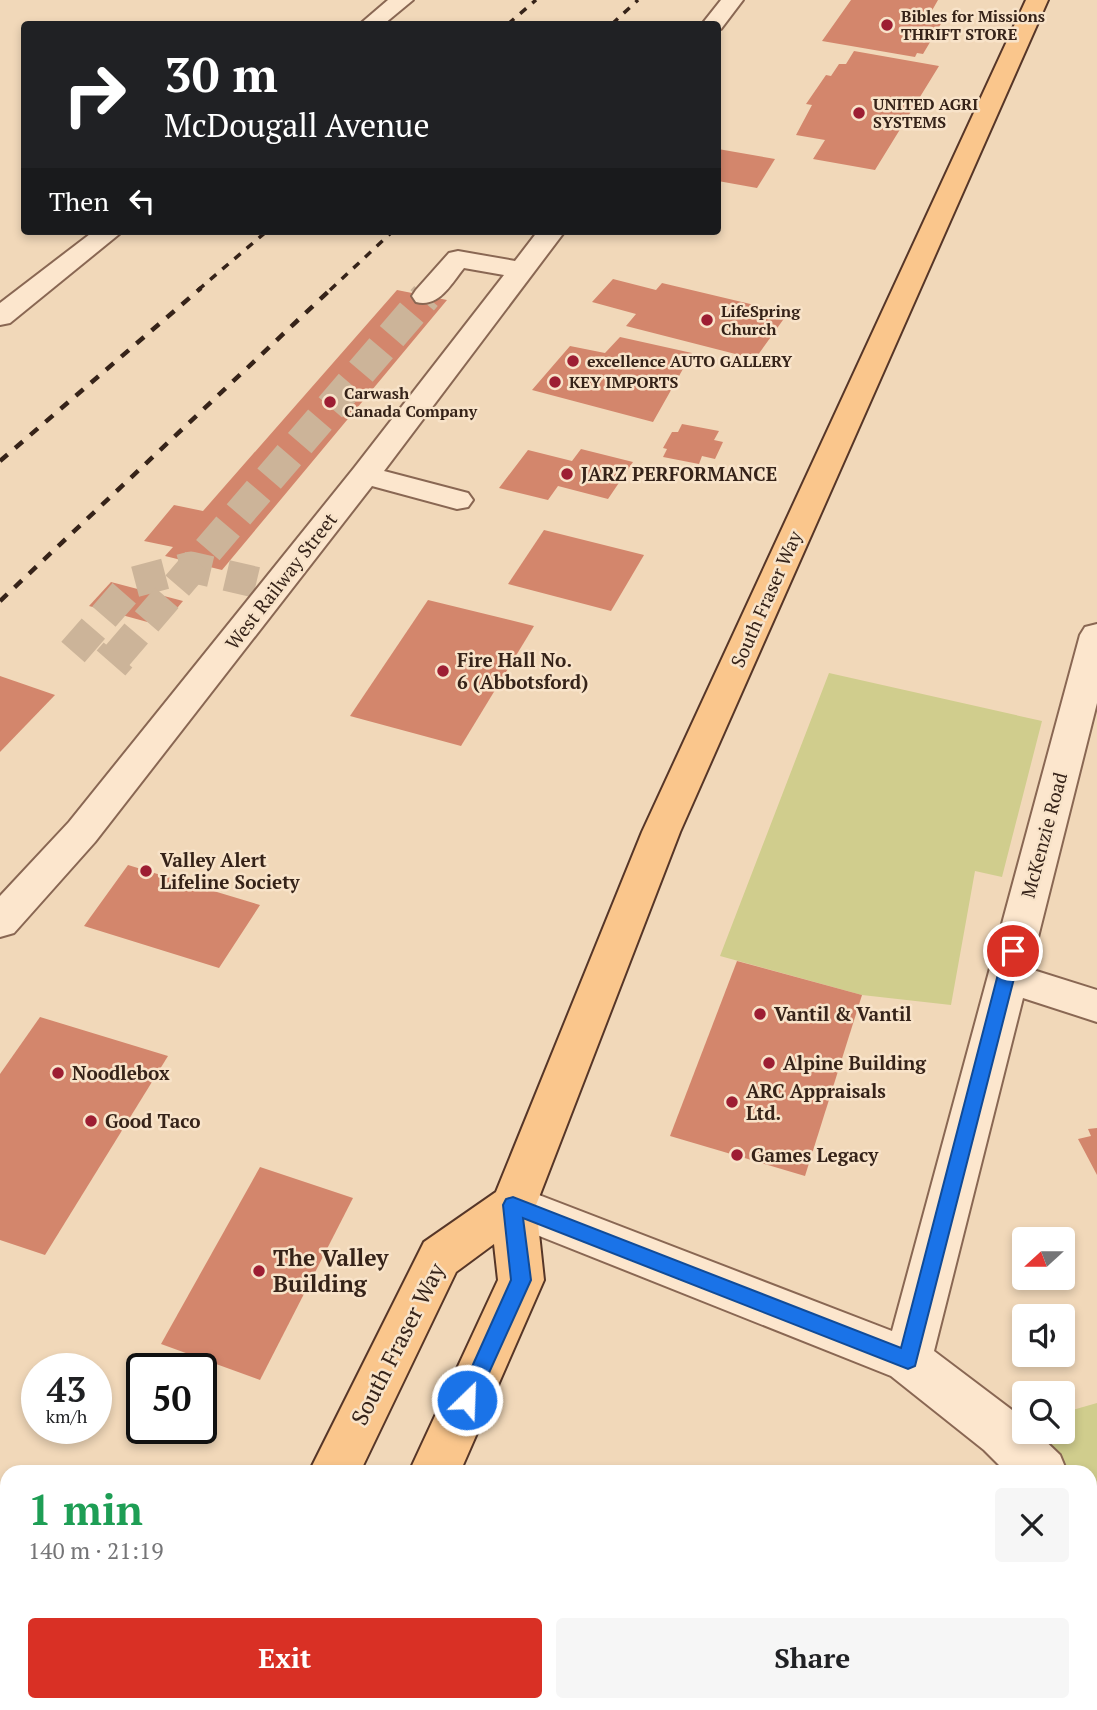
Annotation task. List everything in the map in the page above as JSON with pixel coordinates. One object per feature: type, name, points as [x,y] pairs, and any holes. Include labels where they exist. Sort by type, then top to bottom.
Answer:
[{"type":"main road","name":"South Fraser Way","points":[[438,1465],[521,1280],[513,1205],[662,831],[1037,0]]},
{"type":"main road","name":"South Fraser Way","points":[[337,1465],[440,1257],[513,1205]]},
{"type":"street","points":[[375,21],[402,0]]},
{"type":"street","points":[[715,21],[732,0]]},
{"type":"street","points":[[0,317],[105,235]]},
{"type":"street","name":"West Railway Street","points":[[0,922],[82,832],[365,475],[549,235]]},
{"type":"street","points":[[426,296],[458,259],[523,270]]},
{"type":"street","points":[[365,475],[457,500]]},
{"type":"street","name":"McKenzie Road","points":[[908,1360],[1097,635]]},
{"type":"street","points":[[1006,977],[1097,1006]]},
{"type":"street","points":[[513,1205],[908,1360],[1002,1433],[1035,1465]]},
{"type":"shaded area","points":[[829,673],[1042,721],[1002,877],[975,871],[951,1005],[862,995],[720,956]]},
{"type":"shaded area","points":[[1097,1403],[1097,1465],[1052,1465],[1028,1444],[1075,1444],[1075,1409]]},
{"type":"building","name":"Bibles for Missions THRIFT STORE","points":[[851,0],[938,0],[930,14],[945,17],[923,54],[917,53],[915,57],[822,41]]},
{"type":"building","name":"UNITED AGRI SYSTEMS","points":[[854,51],[939,66],[875,170],[813,159],[825,140],[796,135],[812,105],[806,104],[826,75],[831,76],[839,64],[846,64]]},
{"type":"building","points":[[721,150],[775,159],[757,188],[721,182]]},
{"type":"building","name":"LifeSpring Church","points":[[613,279],[656,290],[662,283],[788,313],[755,359],[626,326],[636,314],[592,302]]},
{"type":"building","name":"Carwash Canada Company","points":[[397,290],[447,300],[222,570],[165,556],[173,547],[144,541],[174,505],[203,511]]},
{"type":"building","points":[[620,337],[692,353],[653,422],[532,390],[570,346],[605,353]]},
{"type":"building","points":[[682,424],[719,431],[714,440],[723,442],[715,459],[702,456],[699,464],[663,457],[667,449],[663,448],[672,432],[678,432]]},
{"type":"building","name":"JARZ PERFORMANCE","points":[[581,449],[633,462],[608,499],[558,486],[548,500],[499,488],[528,450],[572,461]]},
{"type":"building","points":[[544,530],[644,555],[611,611],[508,584]]},
{"type":"building","points":[[111,582],[183,601],[162,626],[89,606]]},
{"type":"building","name":"Fire Hall No. 6 (Abbotsford)","points":[[428,600],[534,626],[461,746],[350,716]]},
{"type":"building","points":[[0,676],[55,695],[0,752]]},
{"type":"building","points":[[128,865],[260,905],[219,968],[84,926]]},
{"type":"building","name":"Alpine Building","points":[[737,961],[862,995],[805,1176],[670,1136]]},
{"type":"building","points":[[40,1017],[168,1056],[45,1255],[0,1240],[0,1074]]},
{"type":"building","points":[[1097,1128],[1097,1175],[1078,1139],[1091,1136],[1088,1129]]},
{"type":"building","name":"The Valley Building","points":[[260,1167],[353,1198],[260,1380],[217,1364],[217,1353],[186,1353],[161,1344]]},
{"type":"tunnel","points":[[193,567],[426,296]]},
{"type":"tunnel","points":[[73,652],[134,582],[193,567]]},
{"type":"tunnel","points":[[116,657],[193,567]]},
{"type":"tunnel","points":[[193,567],[276,587]]},
{"type":"tunnel","points":[[111,663],[118,655]]},
{"type":"railway","points":[[512,21],[536,0]]},
{"type":"railway","points":[[615,21],[638,0]]},
{"type":"railway","points":[[198,290],[262,235]]},
{"type":"railway","points":[[330,290],[389,235]]},
{"type":"railway","points":[[0,461],[201,288]]},
{"type":"railway","points":[[0,601],[332,288]]},
{"type":"place","name":"Bibles for Missions THRIFT STORE","points":[[887,25]]},
{"type":"place","name":"UNITED AGRI SYSTEMS","points":[[859,113]]},
{"type":"place","name":"LifeSpring Church","points":[[707,320]]},
{"type":"place","name":"excellence AUTO GALLERY","points":[[573,361]]},
{"type":"place","name":"KEY IMPORTS","points":[[555,382]]},
{"type":"place","name":"Carwash Canada Company","points":[[330,402]]},
{"type":"place","name":"JARZ PERFORMANCE","points":[[567,474]]},
{"type":"place","name":"Fire Hall No. 6 (Abbotsford)","points":[[443,671]]},
{"type":"place","name":"Valley Alert Lifeline Society","points":[[146,871]]},
{"type":"place","name":"Vantil & Vantil","points":[[760,1014]]},
{"type":"place","name":"Alpine Building","points":[[769,1063]]},
{"type":"place","name":"Noodlebox","points":[[58,1073]]},
{"type":"place","name":"ARC Appraisals Ltd.","points":[[732,1102]]},
{"type":"place","name":"Good Taco","points":[[91,1121]]},
{"type":"place","name":"Games Legacy","points":[[737,1155]]},
{"type":"place","name":"The Valley Building","points":[[259,1271]]},
{"type":"route","points":[[467,1400],[521,1280],[513,1205],[908,1360],[1013,951]]}]
